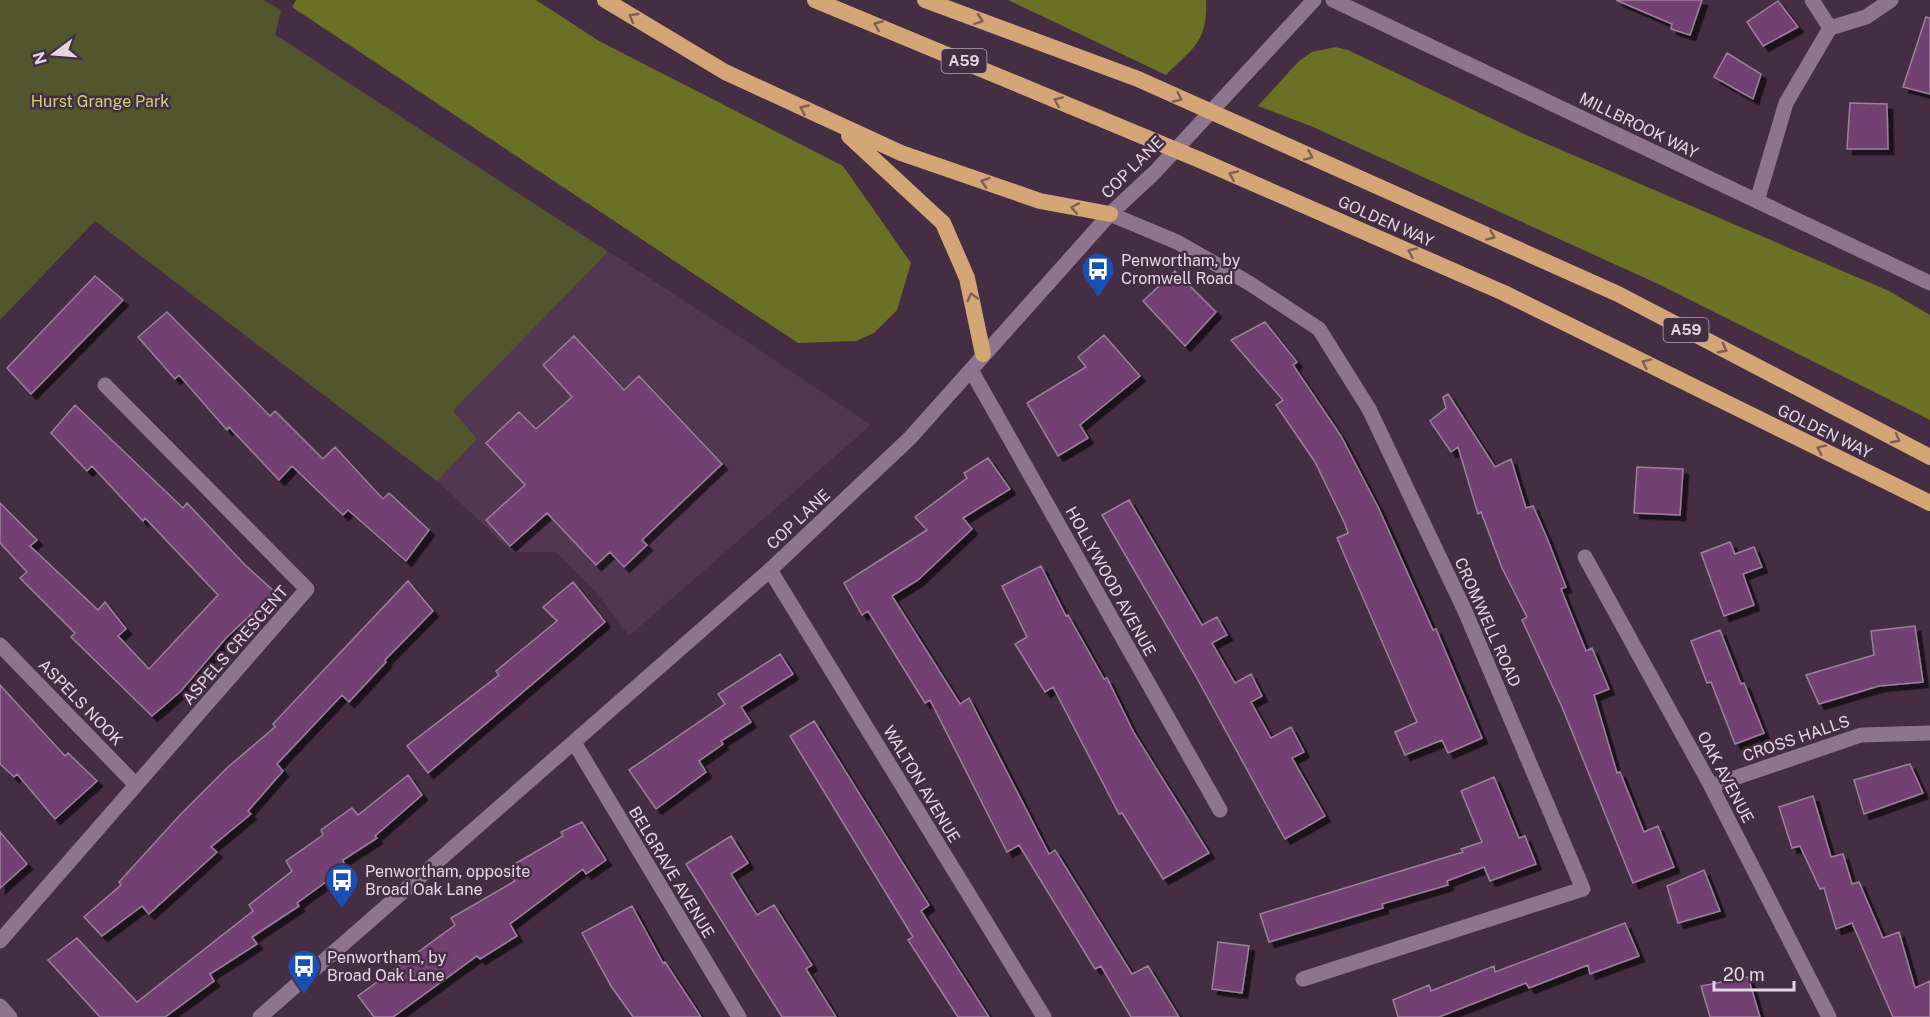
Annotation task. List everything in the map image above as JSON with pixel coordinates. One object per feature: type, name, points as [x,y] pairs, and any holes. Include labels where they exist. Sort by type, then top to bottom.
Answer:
[{"type":"highway","points":[[605,0],[725,72],[901,153],[1040,201],[1110,214]]},
{"type":"highway","name":"GOLDEN WAY","points":[[815,0],[1264,188],[1494,288],[1930,503]]},
{"type":"highway","name":"GOLDEN WAY","points":[[925,0],[1138,79],[1618,294],[1930,457]]},
{"type":"highway","points":[[835,123],[943,223],[959,254],[967,278],[983,354]]},
{"type":"street","name":"COP LANE","points":[[261,1017],[575,744],[770,570],[910,438],[1110,214],[1155,172],[1314,0]]},
{"type":"street","name":"MILLBROOK WAY","points":[[1333,0],[1930,283]]},
{"type":"street","points":[[1812,0],[1830,28]]},
{"type":"street","points":[[1757,201],[1786,103],[1830,28],[1866,17],[1892,0]]},
{"type":"street","name":"CROMWELL ROAD","points":[[1110,214],[1177,242],[1249,283],[1319,329],[1369,409],[1465,611],[1582,889],[1303,979]]},
{"type":"street","name":"HOLLYWOOD AVENUE","points":[[971,370],[1220,810]]},
{"type":"street","name":"ASPELS CRESCENT","points":[[0,941],[307,589],[105,385]]},
{"type":"street","name":"OAK AVENUE","points":[[1585,557],[1711,786],[1829,1017]]},
{"type":"street","name":"WALTON AVENUE","points":[[770,570],[1044,1017]]},
{"type":"street","name":"ASPELS NOOK","points":[[0,645],[136,785]]},
{"type":"street","name":"CROSS HALLS","points":[[1711,786],[1861,735],[1930,733]]},
{"type":"street","name":"BELGRAVE AVENUE","points":[[575,744],[739,1017]]},
{"type":"street","points":[[0,1006],[10,1017]]},
{"type":"shaded area","points":[[275,34],[871,425],[629,636],[596,592],[556,552],[512,552],[428,472],[121,240]]},
{"type":"green space","name":"Hurst Grange Park","points":[[0,0],[264,0],[281,10],[275,35],[608,252],[453,411],[477,439],[437,481],[95,221],[0,320]]},
{"type":"green space","points":[[296,0],[536,0],[599,41],[843,166],[911,263],[897,310],[874,333],[856,341],[798,343],[292,7]]},
{"type":"green space","points":[[1008,0],[1206,0],[1206,14],[1197,43],[1166,75]]},
{"type":"green space","points":[[1335,47],[1348,50],[1524,134],[1889,291],[1930,315],[1930,420],[1656,283],[1313,127],[1258,106],[1299,61],[1312,52]]},
{"type":"building","points":[[1616,0],[1702,0],[1690,35],[1671,29],[1672,24]]},
{"type":"building","points":[[1778,1],[1798,27],[1763,46],[1747,22]]},
{"type":"building","points":[[1926,17],[1930,18],[1930,94],[1903,87]]},
{"type":"building","points":[[1727,53],[1761,74],[1753,99],[1714,77]]},
{"type":"building","points":[[1850,103],[1887,104],[1888,149],[1847,149]]},
{"type":"building","points":[[1175,271],[1216,312],[1185,346],[1143,301]]},
{"type":"building","points":[[95,276],[123,300],[31,394],[7,368]]},
{"type":"building","points":[[167,312],[270,416],[275,411],[323,459],[335,447],[383,499],[389,493],[429,530],[406,561],[348,510],[343,515],[292,466],[279,480],[229,427],[227,430],[179,375],[175,379],[138,337]]},
{"type":"building","points":[[1265,322],[1297,362],[1293,365],[1341,436],[1379,509],[1433,630],[1436,629],[1482,738],[1448,753],[1442,740],[1405,755],[1395,732],[1417,722],[1337,538],[1348,533],[1345,524],[1315,462],[1276,405],[1283,400],[1231,340]]},
{"type":"building","points":[[1104,335],[1140,376],[1080,425],[1088,438],[1058,456],[1027,403],[1086,367],[1078,357]]},
{"type":"building","points":[[574,336],[624,390],[639,376],[722,464],[642,540],[647,545],[624,567],[610,552],[596,565],[547,513],[510,546],[486,520],[525,485],[486,443],[519,412],[536,429],[572,397],[543,365]]},
{"type":"building","points":[[1448,394],[1495,467],[1511,459],[1526,508],[1533,506],[1547,538],[1566,587],[1561,589],[1586,651],[1592,648],[1609,689],[1594,695],[1617,773],[1620,772],[1644,832],[1658,826],[1674,867],[1633,883],[1562,707],[1522,620],[1527,617],[1502,568],[1481,512],[1478,514],[1458,447],[1451,452],[1430,421],[1446,408],[1443,397]]},
{"type":"building","points":[[75,405],[183,508],[187,503],[245,565],[275,592],[226,638],[181,691],[152,716],[71,637],[75,633],[20,578],[27,572],[0,543],[0,503],[37,540],[30,546],[98,610],[105,602],[126,629],[118,636],[149,669],[218,595],[145,518],[143,521],[92,466],[87,471],[51,433]]},
{"type":"building","points":[[988,458],[1010,489],[963,518],[972,529],[918,580],[892,596],[960,704],[969,698],[1049,854],[1055,850],[1132,974],[1148,966],[1179,1017],[1131,1017],[1101,966],[1095,969],[1019,845],[1007,852],[930,700],[925,703],[868,611],[862,615],[844,583],[927,530],[915,517],[967,478],[964,473]]},
{"type":"building","points":[[1637,467],[1683,469],[1680,515],[1634,513]]},
{"type":"building","points":[[1129,500],[1202,625],[1217,617],[1227,635],[1212,643],[1235,683],[1251,674],[1262,696],[1251,702],[1271,738],[1291,727],[1304,752],[1292,758],[1325,816],[1285,839],[1193,671],[1102,515]]},
{"type":"building","points":[[1730,542],[1735,554],[1754,547],[1762,567],[1743,574],[1754,605],[1724,616],[1701,553]]},
{"type":"building","points":[[1041,566],[1066,616],[1068,615],[1104,679],[1107,678],[1134,733],[1209,853],[1163,879],[1122,813],[1119,814],[1053,687],[1045,692],[1015,644],[1027,637],[1002,586]]},
{"type":"building","points":[[408,581],[433,611],[385,660],[386,662],[349,702],[342,695],[277,764],[283,771],[248,811],[251,814],[211,847],[217,852],[149,914],[142,906],[102,936],[84,917],[121,885],[119,882],[180,815],[228,767],[275,727],[273,724]]},
{"type":"building","points":[[573,582],[605,622],[428,773],[407,746],[499,675],[496,671],[557,621],[543,607]]},
{"type":"building","points":[[1915,626],[1923,682],[1879,686],[1819,704],[1806,675],[1874,655],[1871,631]]},
{"type":"building","points":[[1720,630],[1741,684],[1744,683],[1764,733],[1735,744],[1711,682],[1707,683],[1691,641]]},
{"type":"building","points":[[780,654],[793,674],[741,707],[751,722],[721,741],[723,744],[699,761],[706,772],[656,809],[629,770],[725,704],[718,694]]},
{"type":"building","points":[[0,685],[65,756],[68,753],[97,781],[55,819],[17,774],[14,777],[0,764]]},
{"type":"building","points":[[814,721],[929,905],[921,911],[989,1017],[958,1017],[908,940],[913,937],[790,736]]},
{"type":"building","points":[[1910,764],[1923,793],[1864,814],[1854,780]]},
{"type":"building","points":[[408,775],[422,795],[375,836],[377,838],[343,860],[345,868],[297,903],[299,906],[252,937],[257,944],[210,974],[214,981],[165,1017],[100,1017],[48,960],[77,938],[137,1002],[253,911],[249,905],[292,871],[286,861],[323,835],[321,830],[352,808],[358,815]]},
{"type":"building","points":[[1494,777],[1519,838],[1525,836],[1536,864],[1490,881],[1484,867],[1447,881],[1448,885],[1382,904],[1383,908],[1269,942],[1260,914],[1463,852],[1461,849],[1482,842],[1461,791]]},
{"type":"building","points":[[1813,796],[1831,857],[1843,854],[1852,884],[1859,882],[1883,938],[1899,932],[1915,988],[1930,981],[1930,1017],[1893,1017],[1852,923],[1836,929],[1824,888],[1820,889],[1800,846],[1792,848],[1779,807]]},
{"type":"building","points":[[582,822],[606,860],[586,874],[583,869],[510,924],[517,936],[480,959],[477,956],[393,1017],[374,1017],[358,996],[455,925],[451,918],[515,881],[506,869],[563,836],[561,832]]},
{"type":"building","points":[[0,832],[27,864],[0,888]]},
{"type":"building","points":[[731,836],[748,863],[731,874],[757,915],[774,905],[812,965],[806,969],[836,1017],[782,1017],[686,864]]},
{"type":"building","points":[[1704,870],[1720,911],[1678,923],[1667,886]]},
{"type":"building","points":[[632,906],[663,963],[665,962],[701,1017],[633,1017],[611,986],[582,933]]},
{"type":"building","points":[[1625,923],[1639,956],[1590,974],[1588,965],[1529,988],[1526,983],[1439,1017],[1398,1017],[1393,1000],[1429,985],[1431,991],[1494,966],[1495,972]]},
{"type":"building","points":[[1218,942],[1249,946],[1242,993],[1212,989]]},
{"type":"building","points":[[1748,977],[1760,1017],[1710,1017],[1701,986]]},
{"type":"place","name":"Penwortham, by Cromwell Road","points":[[1098,298]]},
{"type":"place","name":"Penwortham, opposite Broad Oak Lane","points":[[342,909]]},
{"type":"place","name":"Penwortham, by Broad Oak Lane","points":[[304,995]]}]
